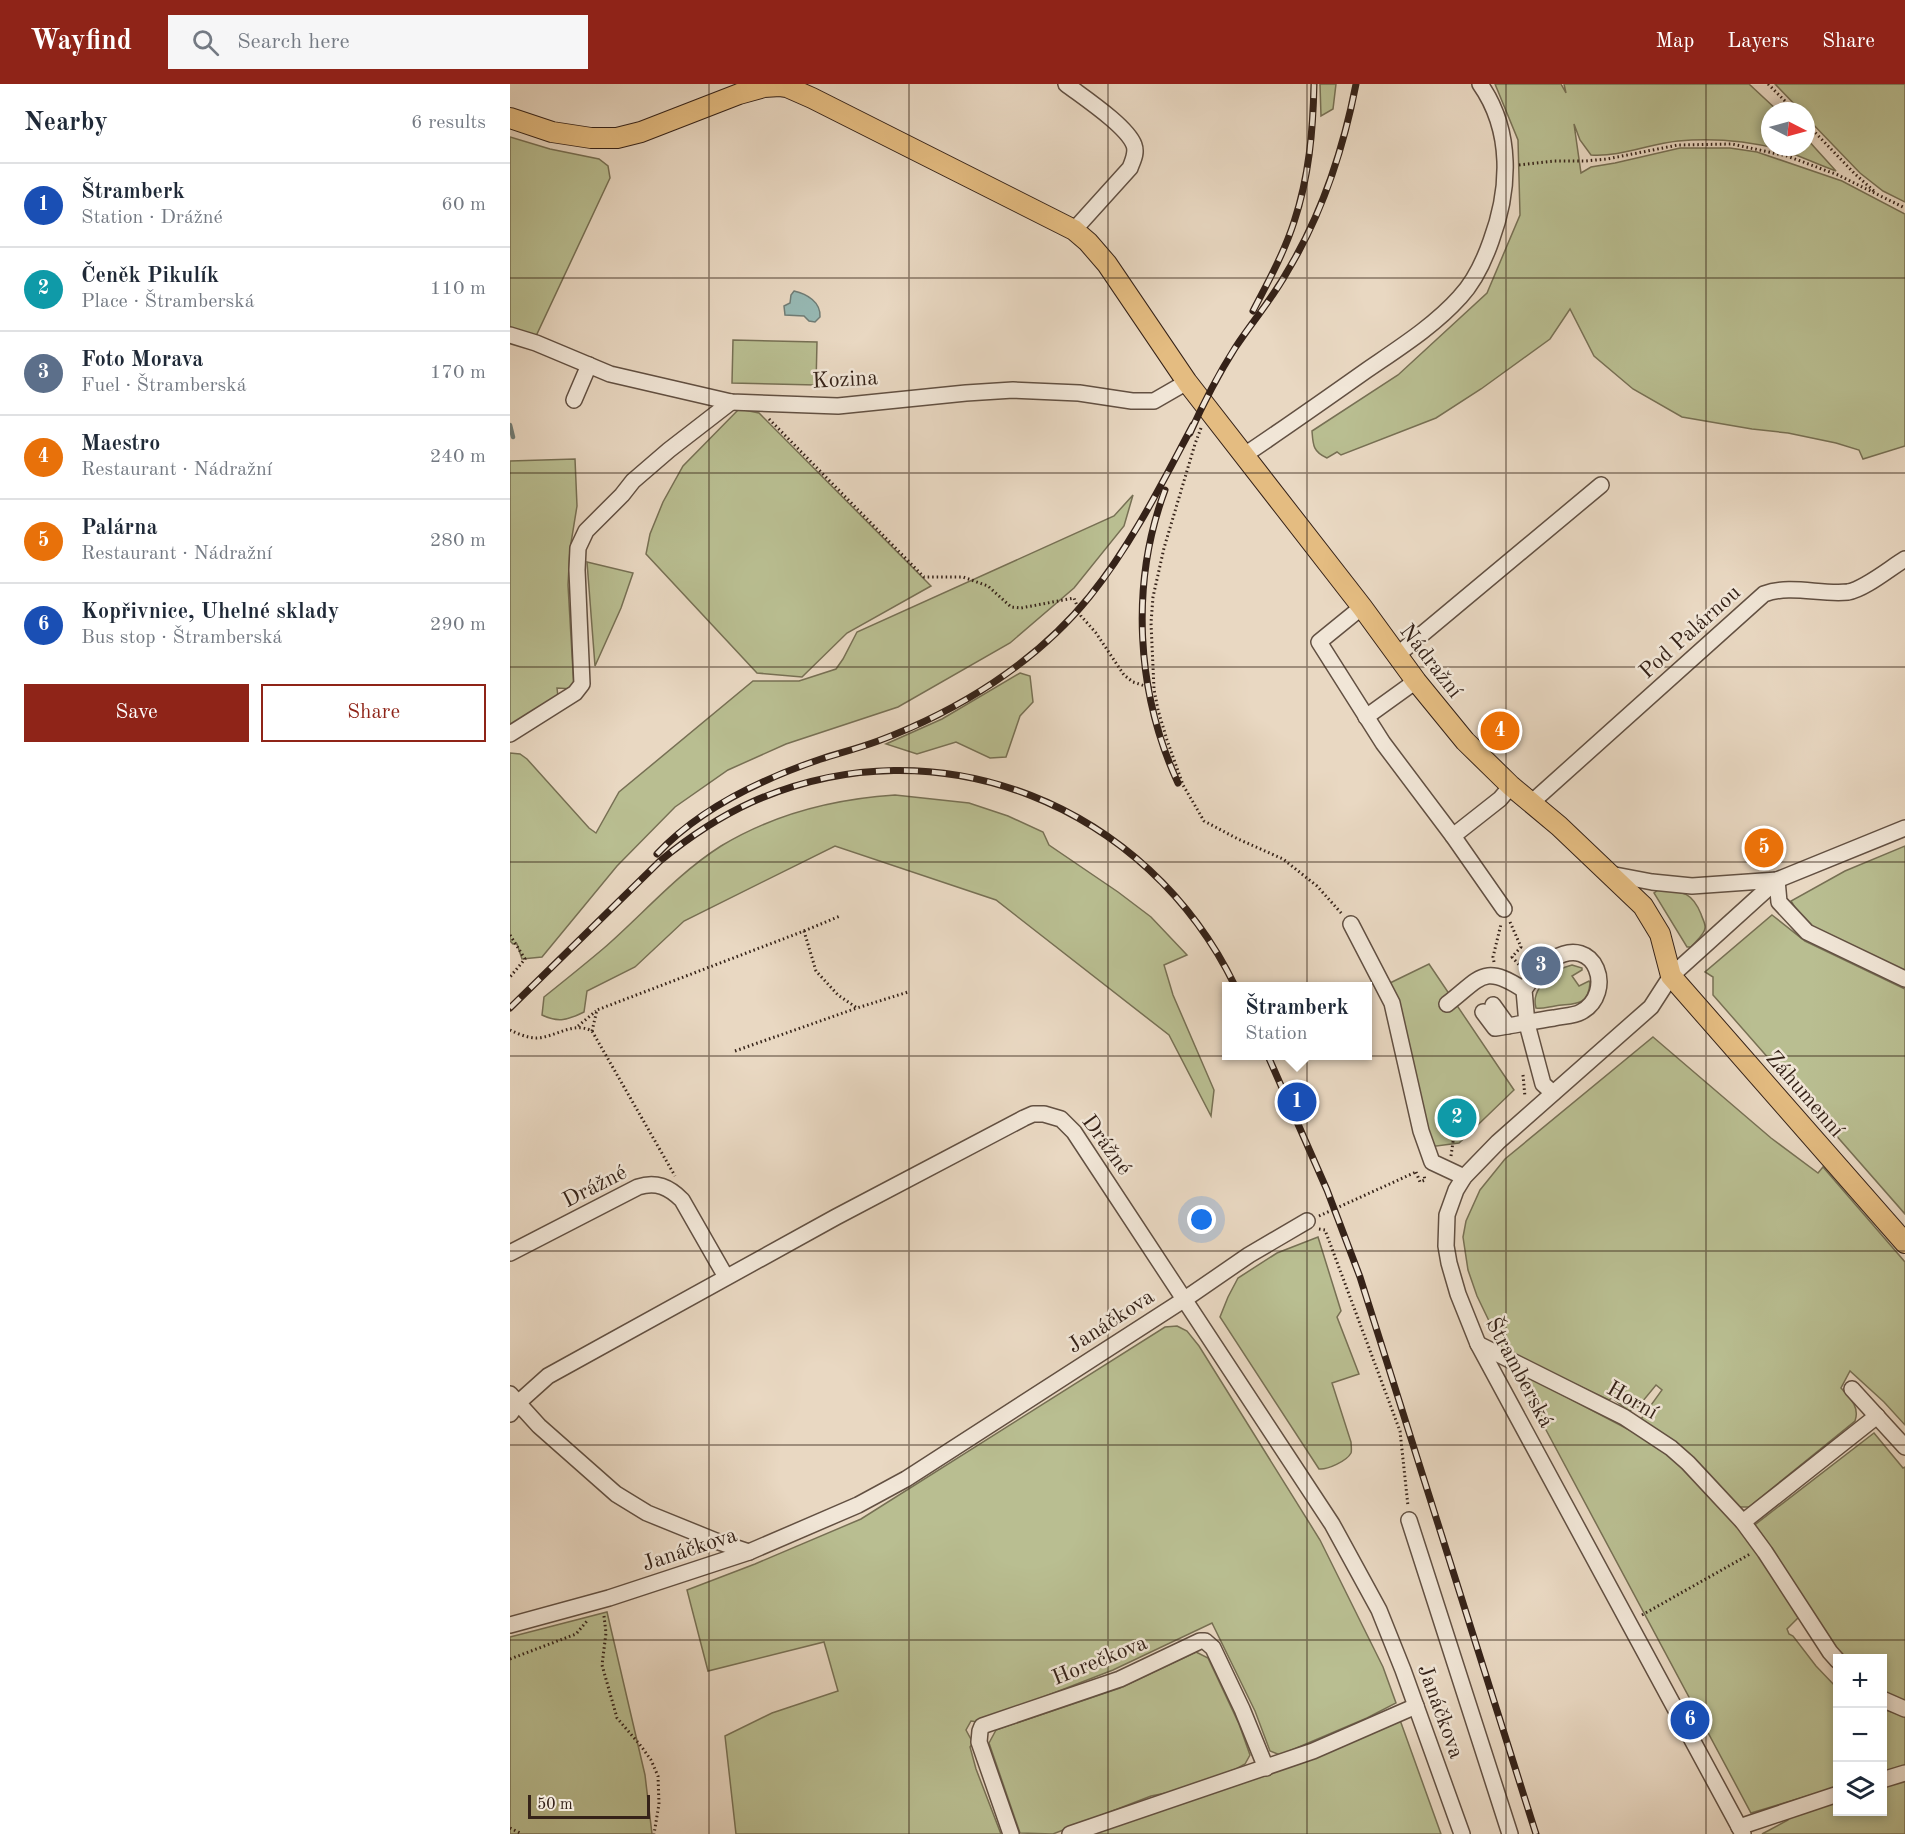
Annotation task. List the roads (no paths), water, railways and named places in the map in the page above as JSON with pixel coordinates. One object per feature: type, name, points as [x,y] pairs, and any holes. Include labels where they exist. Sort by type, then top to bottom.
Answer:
[{"type":"main road","points":[[510,118],[552,132],[591,138],[617,138],[679,119],[752,90],[779,85],[812,98],[1074,230],[1095,249],[1107,264],[1187,382]]},
{"type":"main road","name":"Nádražní","points":[[1187,382],[1362,607],[1396,656],[1465,741],[1511,786],[1559,825],[1643,906],[1660,934],[1671,976]]},
{"type":"main road","name":"Záhumenní","points":[[1671,976],[1905,1242]]},
{"type":"street","points":[[1066,84],[1126,131],[1134,145],[1135,156],[1130,168],[1074,230]]},
{"type":"street","points":[[1243,456],[1413,338],[1460,297],[1473,280],[1484,260],[1495,231],[1503,199],[1505,166],[1502,134],[1496,114],[1484,90]]},
{"type":"street","name":"Kozina","points":[[510,335],[536,343],[610,374],[731,402],[838,406],[1013,390],[1079,393],[1132,401],[1154,401],[1187,382]]},
{"type":"street","points":[[573,400],[589,365]]},
{"type":"street","points":[[510,734],[574,693],[582,684],[577,570],[578,548],[586,531],[633,481],[731,402]]},
{"type":"street","points":[[1396,656],[1601,486]]},
{"type":"street","name":"Pod Palárnou","points":[[1531,803],[1764,594],[1776,590],[1849,592],[1862,587],[1905,559]]},
{"type":"street","points":[[1362,607],[1319,642],[1383,743],[1504,909]]},
{"type":"street","points":[[1366,717],[1416,681]]},
{"type":"street","points":[[1453,836],[1500,799],[1511,786]]},
{"type":"street","points":[[1610,874],[1652,882],[1692,886],[1776,880],[1905,828]]},
{"type":"street","points":[[1671,976],[1776,880]]},
{"type":"street","points":[[1776,880],[1779,902],[1807,932],[1905,979]]},
{"type":"street","points":[[1351,924],[1392,1003],[1421,1131],[1432,1162],[1464,1177]]},
{"type":"street","points":[[1488,1009],[1495,1028],[1580,1013],[1591,1005],[1599,987],[1599,978],[1590,960],[1583,954],[1573,951],[1563,953],[1553,959]]},
{"type":"street","points":[[1535,974],[1524,990],[1527,1024],[1543,1084],[1553,1093]]},
{"type":"street","points":[[1447,1004],[1485,975],[1496,975],[1524,990]]},
{"type":"street","name":"Štramberská","points":[[1671,976],[1651,1007],[1498,1142],[1464,1177],[1455,1190],[1447,1215],[1446,1246],[1458,1294],[1478,1344],[1741,1831]]},
{"type":"street","name":"Drážné","points":[[749,1552],[647,1513],[624,1499],[513,1403],[548,1376],[726,1277],[1006,1126],[1033,1114],[1044,1114],[1061,1119],[1074,1132],[1185,1299]]},
{"type":"street","name":"Drážné","points":[[510,1253],[647,1184],[659,1185],[671,1190],[682,1200],[726,1277]]},
{"type":"street","points":[[1185,1299],[1249,1255],[1310,1220]]},
{"type":"street","name":"Janáčkova","points":[[510,1625],[604,1599],[749,1552],[858,1505],[906,1479],[1185,1299],[1320,1506],[1378,1610],[1416,1706],[1462,1834]]},
{"type":"street","name":"Horní","points":[[1478,1344],[1624,1418],[1671,1448],[1743,1522],[1834,1654]]},
{"type":"street","points":[[1852,1389],[1905,1447]]},
{"type":"street","points":[[1743,1522],[1877,1416]]},
{"type":"street","points":[[1409,1520],[1510,1834]]},
{"type":"street","name":"Horečkova","points":[[1011,1834],[979,1742],[982,1726],[1120,1679],[1200,1641],[1205,1641],[1214,1648],[1266,1768]]},
{"type":"street","points":[[1887,1701],[1905,1709]]},
{"type":"street","points":[[1070,1834],[1313,1751],[1416,1706]]},
{"type":"street","points":[[1887,1778],[1905,1773]]},
{"type":"street","points":[[1741,1831],[1787,1810],[1833,1796]]},
{"type":"water","points":[[794,291],[804,294],[816,303],[820,317],[815,322],[809,321],[804,316],[785,315],[784,306],[790,303]]},
{"type":"waterway","points":[[510,425],[513,437]]},
{"type":"tunnel","points":[[1535,974],[1553,959]]},
{"type":"railway","points":[[1253,311],[1285,245],[1299,205],[1309,154],[1314,84]]},
{"type":"railway","points":[[1190,433],[1229,358],[1281,282],[1311,228],[1338,158],[1356,84]]},
{"type":"railway","points":[[657,854],[692,823],[733,797],[799,767],[871,744],[937,715],[994,682],[1045,643],[1090,596],[1119,556],[1146,513],[1193,425]]},
{"type":"railway","points":[[1165,490],[1146,563],[1143,638],[1146,675],[1153,712],[1178,783]]},
{"type":"railway","points":[[510,1008],[660,861],[716,821],[752,802],[823,779],[894,770],[964,776],[1031,795],[1093,827],[1149,870],[1197,923],[1233,982]]},
{"type":"railway","points":[[1270,1060],[1327,1190],[1360,1277],[1536,1834]]},
{"type":"place","name":"Maestro","points":[[1500,731]]},
{"type":"place","name":"Palárna","points":[[1764,848]]},
{"type":"place","name":"Foto Morava","points":[[1541,966]]},
{"type":"place","name":"Štramberk","points":[[1297,1102]]},
{"type":"place","name":"Čeněk Pikulík","points":[[1457,1118]]},
{"type":"place","name":"Kopřivnice, Uhelné sklady","points":[[1690,1720]]}]
